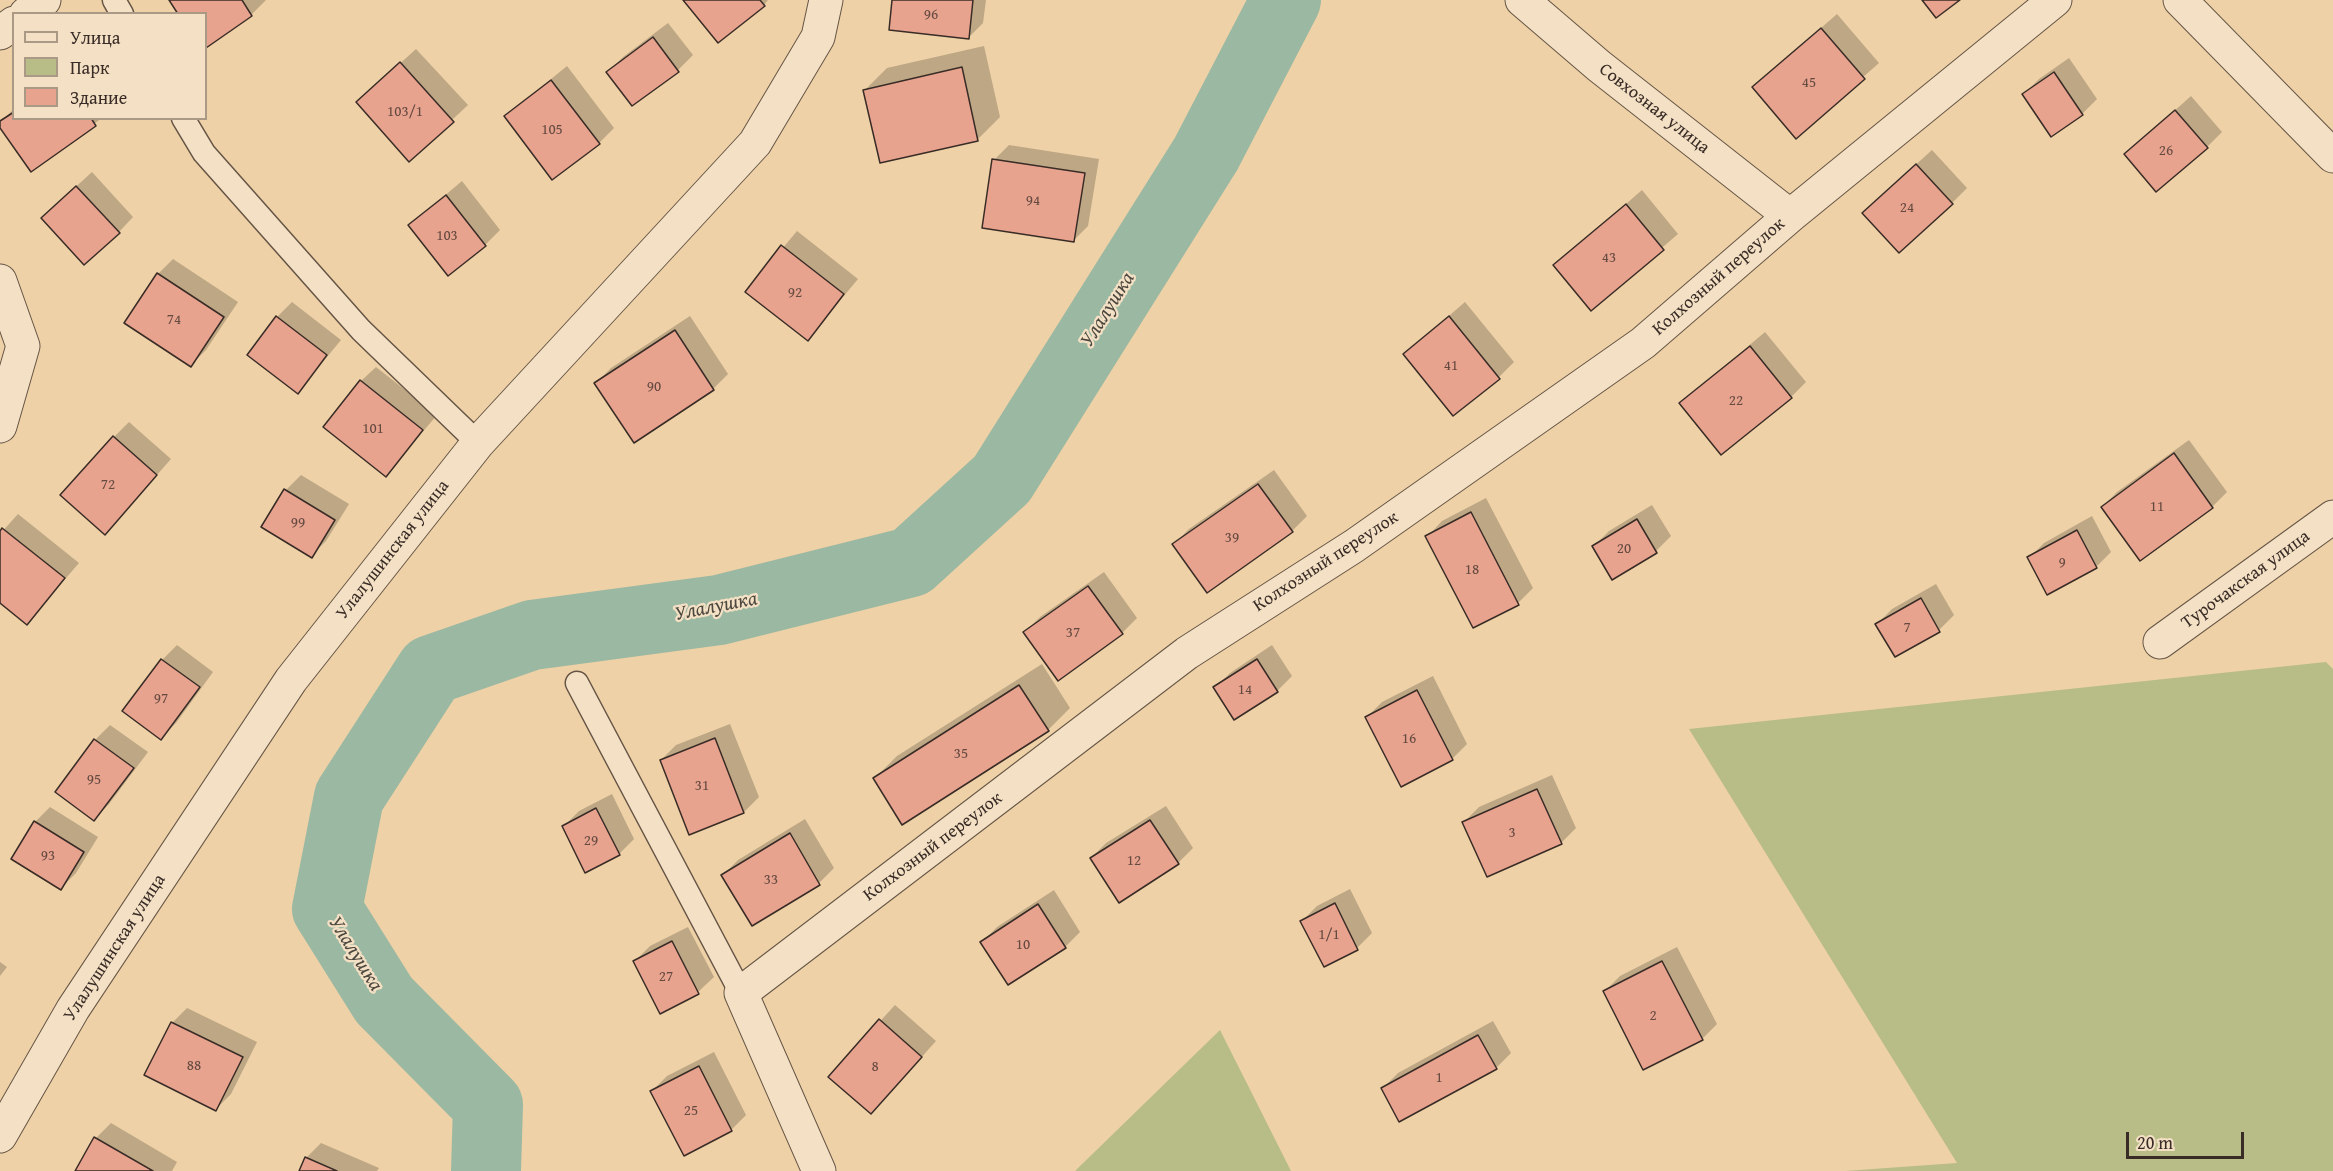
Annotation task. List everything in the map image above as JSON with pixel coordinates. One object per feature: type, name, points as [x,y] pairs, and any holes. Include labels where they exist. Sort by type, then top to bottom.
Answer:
[{"type":"street","points":[[29,12],[44,0]]},
{"type":"street","name":"Улалушинская улица","points":[[0,1136],[73,1010],[291,680],[478,443],[755,143],[818,37],[826,0]]},
{"type":"street","name":"Совхозная улица","points":[[1522,0],[1599,66],[1790,216]]},
{"type":"street","name":"Колхозный переулок","points":[[741,993],[1187,653],[1354,546],[1643,343],[1790,216],[2055,0]]},
{"type":"street","points":[[2180,0],[2333,156]]},
{"type":"street","points":[[0,281],[23,346],[0,426]]},
{"type":"street","name":"Турочакская улица","points":[[2160,642],[2333,517]]},
{"type":"street","points":[[741,993],[819,1171]]},
{"type":"lane","points":[[184,120],[204,153],[361,330],[478,443]]},
{"type":"lane","points":[[577,683],[741,993]]},
{"type":"green space","points":[[2326,662],[2333,669],[2333,1171],[1845,1171],[1957,1163],[1689,729]]},
{"type":"green space","points":[[1220,1030],[1291,1171],[1075,1171]]},
{"type":"building","points":[[169,0],[242,0],[252,16],[207,47],[207,12],[177,12]]},
{"type":"building","points":[[683,0],[760,0],[765,6],[718,43]]},
{"type":"building","points":[[892,0],[973,0],[969,39],[889,30]]},
{"type":"building","points":[[1922,0],[1960,0],[1936,18]]},
{"type":"building","points":[[1821,28],[1865,79],[1796,139],[1752,87]]},
{"type":"building","points":[[653,37],[679,72],[632,106],[606,72]]},
{"type":"building","points":[[400,62],[454,122],[409,162],[356,102]]},
{"type":"building","points":[[962,67],[978,141],[880,163],[863,90]]},
{"type":"building","points":[[2054,72],[2083,115],[2051,137],[2022,94]]},
{"type":"building","points":[[551,80],[600,144],[552,180],[504,116]]},
{"type":"building","points":[[2175,110],[2208,148],[2156,192],[2124,154]]},
{"type":"building","points":[[12,113],[12,120],[92,120],[96,126],[31,172],[0,128],[0,121]]},
{"type":"building","points":[[992,159],[1085,173],[1074,242],[982,228]]},
{"type":"building","points":[[1916,164],[1953,204],[1899,253],[1862,213]]},
{"type":"building","points":[[76,186],[120,233],[84,265],[41,218]]},
{"type":"building","points":[[446,195],[486,246],[448,276],[408,225]]},
{"type":"building","points":[[1626,204],[1664,250],[1591,311],[1553,265]]},
{"type":"building","points":[[781,245],[844,294],[808,341],[745,292]]},
{"type":"building","points":[[157,273],[224,317],[191,367],[124,323]]},
{"type":"building","points":[[276,316],[327,355],[298,394],[247,355]]},
{"type":"building","points":[[1449,316],[1500,379],[1453,416],[1403,354]]},
{"type":"building","points":[[675,330],[714,390],[634,443],[594,383]]},
{"type":"building","points":[[1750,346],[1792,398],[1721,455],[1679,403]]},
{"type":"building","points":[[360,380],[423,430],[386,477],[323,427]]},
{"type":"building","points":[[113,436],[157,475],[105,535],[60,495]]},
{"type":"building","points":[[2174,453],[2213,508],[2140,561],[2101,507]]},
{"type":"building","points":[[1258,484],[1293,532],[1207,593],[1172,544]]},
{"type":"building","points":[[284,489],[335,520],[312,558],[261,527]]},
{"type":"building","points":[[1471,512],[1519,605],[1473,628],[1425,536]]},
{"type":"building","points":[[1637,519],[1657,553],[1612,580],[1592,546]]},
{"type":"building","points":[[2,528],[65,578],[27,625],[0,603],[0,531]]},
{"type":"building","points":[[2077,530],[2097,568],[2047,595],[2027,557]]},
{"type":"building","points":[[1088,586],[1123,634],[1058,681],[1023,632]]},
{"type":"building","points":[[1921,598],[1940,632],[1895,657],[1875,624]]},
{"type":"building","points":[[161,659],[200,687],[161,740],[122,711]]},
{"type":"building","points":[[1257,659],[1278,692],[1234,720],[1213,687]]},
{"type":"building","points":[[1019,685],[1049,731],[902,825],[873,778]]},
{"type":"building","points":[[1417,690],[1453,760],[1401,787],[1365,717]]},
{"type":"building","points":[[715,738],[744,813],[689,835],[660,760]]},
{"type":"building","points":[[94,739],[134,768],[94,821],[55,792]]},
{"type":"building","points":[[1537,789],[1562,844],[1487,877],[1462,822]]},
{"type":"building","points":[[596,808],[620,855],[585,873],[562,826]]},
{"type":"building","points":[[1150,820],[1179,864],[1119,903],[1090,858]]},
{"type":"building","points":[[34,821],[84,852],[61,890],[11,859]]},
{"type":"building","points":[[790,833],[820,885],[752,926],[721,875]]},
{"type":"building","points":[[1335,903],[1358,950],[1324,967],[1300,921]]},
{"type":"building","points":[[1038,904],[1066,948],[1008,985],[980,942]]},
{"type":"building","points":[[672,941],[699,994],[660,1014],[633,961]]},
{"type":"building","points":[[1662,961],[1703,1040],[1643,1070],[1603,991]]},
{"type":"building","points":[[879,1019],[922,1057],[871,1114],[828,1077]]},
{"type":"building","points":[[171,1022],[243,1057],[216,1111],[144,1075]]},
{"type":"building","points":[[1478,1035],[1497,1069],[1399,1122],[1381,1088]]},
{"type":"building","points":[[699,1066],[732,1131],[684,1156],[650,1091]]},
{"type":"building","points":[[94,1137],[153,1171],[75,1171]]},
{"type":"building","points":[[305,1157],[337,1171],[299,1171]]},
{"type":"waterway","name":"Улалушка","points":[[486,1171],[488,1105],[384,1000],[327,909],[349,797],[431,670],[532,635],[719,610],[911,562],[1002,479],[1206,154],[1286,0]]}]
